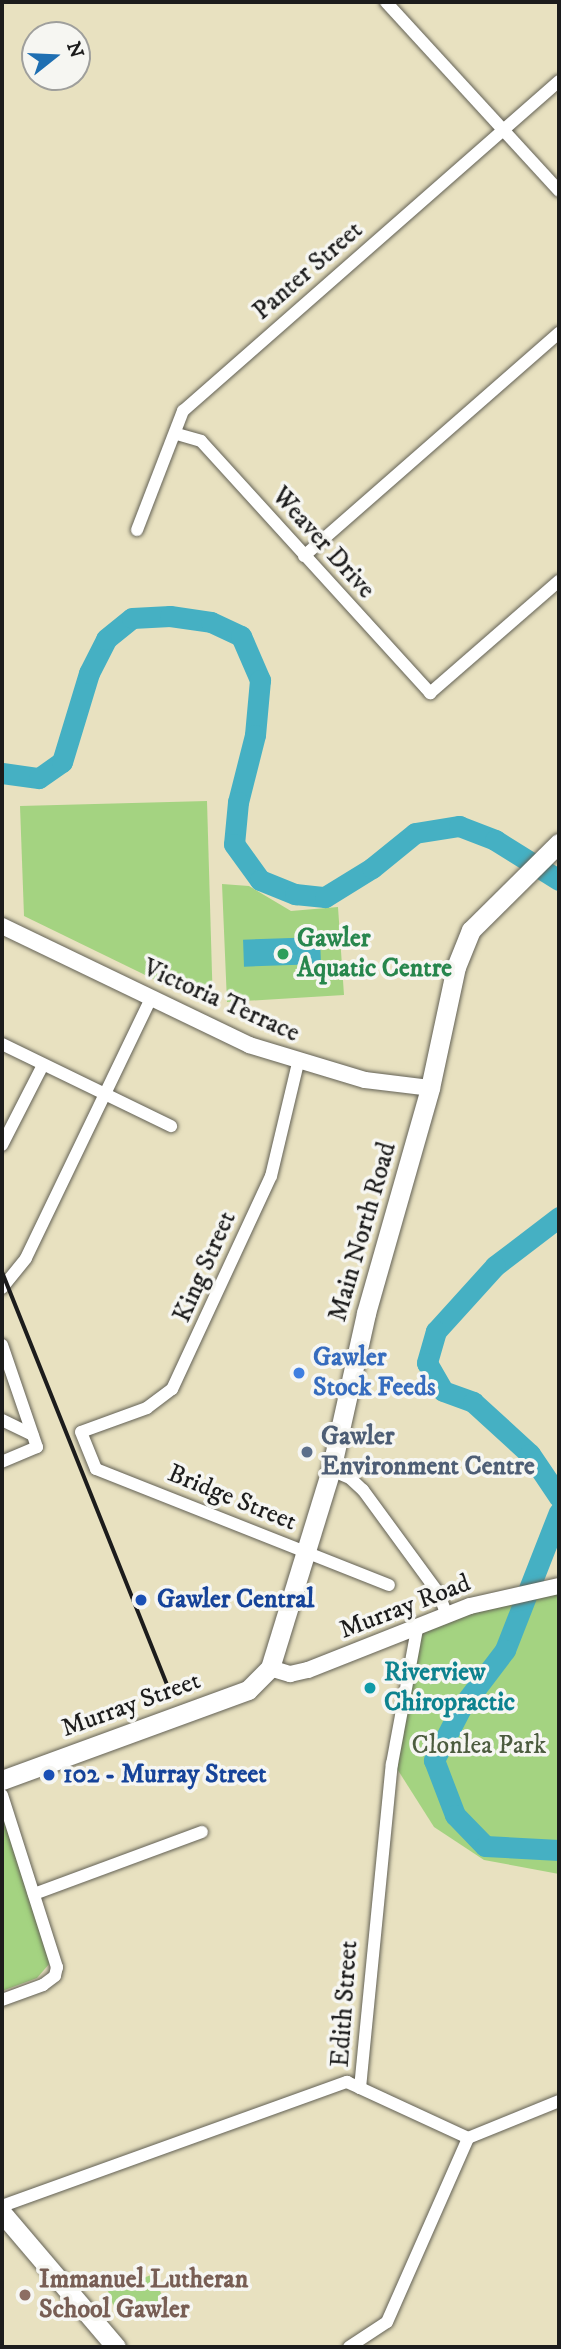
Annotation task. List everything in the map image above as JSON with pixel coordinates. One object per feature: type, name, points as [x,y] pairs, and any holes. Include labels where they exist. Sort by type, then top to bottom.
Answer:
[{"type":"main road","name":"Main North Road","points":[[270,1668],[331,1470],[366,1313],[430,1088],[456,967],[471,930],[559,843]]},
{"type":"main road","name":"Murray Street","points":[[2,1780],[248,1690],[270,1668]]},
{"type":"main road","points":[[2,2213],[116,2347]]},
{"type":"street","points":[[386,2],[559,191]]},
{"type":"street","name":"Panter Street","points":[[137,530],[167,448],[177,434],[183,411],[559,81]]},
{"type":"street","points":[[304,556],[559,333]]},
{"type":"street","name":"Weaver Drive","points":[[177,434],[201,442],[430,693],[559,581]]},
{"type":"street","name":"Victoria Terrace","points":[[2,926],[219,1032],[298,1063],[365,1080],[430,1088]]},
{"type":"street","points":[[2,1288],[14,1279],[26,1258],[151,998]]},
{"type":"street","points":[[2,1044],[171,1126]]},
{"type":"street","name":"King Street","points":[[81,1432],[147,1408],[172,1389],[271,1176],[298,1063]]},
{"type":"street","points":[[2,1145],[43,1065]]},
{"type":"street","points":[[2,1345],[35,1441]]},
{"type":"street","points":[[2,1420],[35,1441]]},
{"type":"street","name":"Bridge Street","points":[[81,1432],[96,1469],[389,1586]]},
{"type":"street","points":[[2,1462],[35,1441]]},
{"type":"street","points":[[331,1470],[350,1478],[363,1490],[439,1594],[447,1616]]},
{"type":"street","name":"Murray Road","points":[[270,1668],[290,1674],[309,1671],[447,1616],[517,1595],[559,1586]]},
{"type":"street","name":"Edith Street","points":[[2,2206],[348,2082],[360,2088],[392,1764],[417,1629]]},
{"type":"street","points":[[2,1795],[57,1971],[43,1985],[2,2000]]},
{"type":"street","points":[[34,1894],[202,1832]]},
{"type":"street","points":[[360,2088],[468,2138]]},
{"type":"street","points":[[349,2347],[387,2322],[468,2138],[559,2101]]},
{"type":"green space","points":[[207,801],[213,1008],[24,916],[20,806]]},
{"type":"green space","name":"Gawler Aquatic Centre","points":[[222,884],[249,886],[291,911],[338,907],[344,995],[227,1002]]},
{"type":"green space","name":"Clonlea Park","points":[[559,1586],[559,1874],[484,1860],[434,1827],[394,1764],[417,1629]]},
{"type":"green space","points":[[2,1815],[50,1963],[37,1978],[2,1991]]},
{"type":"green space","points":[[154,2274],[163,2299],[117,2316],[108,2291]]},
{"type":"water","points":[[320,937],[321,964],[244,967],[243,940]]},
{"type":"waterway","points":[[2,773],[39,778],[62,762],[89,673],[106,639],[132,618],[170,616],[211,622],[241,636],[260,680],[255,735],[238,802],[234,844],[260,880],[295,894],[325,897],[372,868],[415,833],[459,826],[495,840],[559,880]]},
{"type":"waterway","points":[[559,1217],[495,1266],[436,1331],[427,1363],[443,1391],[473,1402],[530,1454],[559,1497]]},
{"type":"waterway","points":[[559,1512],[505,1650],[461,1708],[434,1760],[455,1815],[485,1846],[559,1850]]},
{"type":"railway","points":[[2,1271],[169,1689]]},
{"type":"place","name":"Gawler Aquatic Centre","points":[[283,954]]},
{"type":"place","name":"Gawler Stock Feeds","points":[[299,1373]]},
{"type":"place","name":"Gawler Environment Centre","points":[[307,1452]]},
{"type":"place","name":"Gawler Central","points":[[141,1600]]},
{"type":"place","name":"Riverview Chiropractic","points":[[370,1688]]},
{"type":"place","name":"102 - Murray Street","points":[[49,1775]]},
{"type":"place","name":"Immanuel Lutheran School Gawler","points":[[25,2295]]}]
